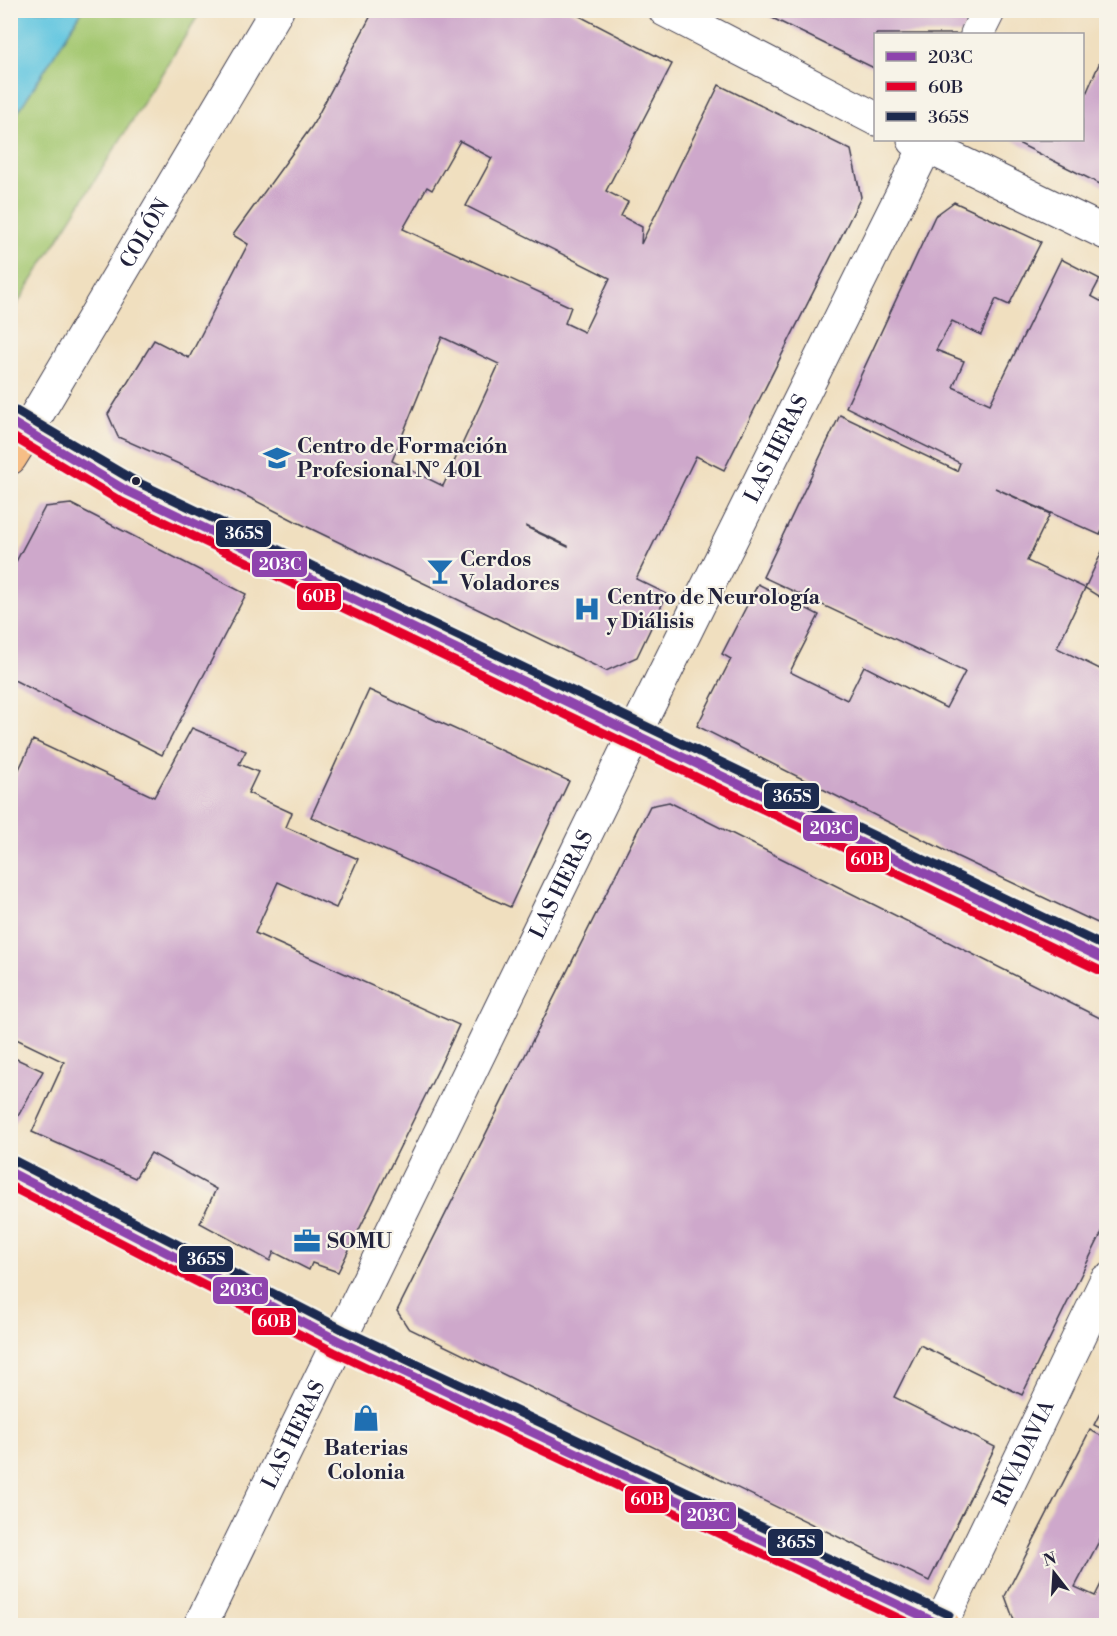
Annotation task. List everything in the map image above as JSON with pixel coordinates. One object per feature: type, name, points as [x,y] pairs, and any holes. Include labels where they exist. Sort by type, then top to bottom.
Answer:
[{"type":"main road","points":[[16,437],[1107,960]]},
{"type":"main road","points":[[10,1172],[339,1341],[942,1625]]},
{"type":"street","name":"COLÓN","points":[[16,437],[277,10]]},
{"type":"street","points":[[665,10],[874,118]]},
{"type":"street","points":[[977,33],[988,10]]},
{"type":"street","points":[[923,142],[1107,233]]},
{"type":"street","name":"LAS HERAS","points":[[200,1626],[923,142]]},
{"type":"street","name":"RIVADAVIA","points":[[942,1625],[1107,1281]]},
{"type":"green space","points":[[82,11],[201,11],[11,314],[11,123]]},
{"type":"water","points":[[10,11],[82,11],[11,123]]},
{"type":"building","points":[[374,10],[568,10],[672,64],[606,191],[628,202],[621,216],[642,227],[641,244],[719,85],[851,150],[861,197],[724,470],[696,456],[636,579],[667,594],[637,657],[606,671],[215,480],[118,437],[108,414],[154,340],[189,358],[248,244],[233,235],[312,126]],"holes":[[[460,141],[492,158],[466,206],[610,278],[584,332],[565,323],[571,307],[403,229],[427,187],[432,190]],[[442,337],[499,364],[443,486],[392,461]],[[526,526],[568,547],[526,527]]]},
{"type":"building","points":[[756,10],[973,10],[962,33],[874,33],[874,68]]},
{"type":"building","points":[[1106,48],[1106,187],[1014,141],[1084,141],[1084,98]]},
{"type":"building","points":[[954,202],[1041,242],[1009,305],[996,299],[981,335],[952,321],[936,350],[964,361],[953,387],[990,404],[1061,259],[1100,279],[1091,296],[1106,304],[1106,522],[1100,535],[995,488],[1050,514],[1027,561],[1085,588],[1057,648],[1106,672],[1106,927],[958,857],[697,726],[731,659],[722,654],[758,584],[819,615],[790,672],[847,700],[864,666],[946,708],[965,672],[763,577],[840,415],[957,471],[960,463],[846,407],[935,216]]},
{"type":"building","points":[[71,504],[246,594],[162,755],[10,678],[10,573],[45,507]]},
{"type":"building","points":[[1106,543],[1106,601],[1085,588]]},
{"type":"building","points":[[369,690],[569,781],[510,907],[311,817]]},
{"type":"building","points":[[192,728],[246,751],[239,764],[258,772],[248,793],[292,813],[286,827],[358,859],[336,908],[278,882],[255,933],[459,1025],[338,1272],[312,1263],[309,1270],[274,1252],[270,1261],[200,1223],[216,1189],[151,1153],[135,1178],[32,1132],[64,1062],[10,1036],[10,788],[33,740],[154,797]]},
{"type":"building","points":[[669,802],[1106,1021],[1106,1224],[1022,1395],[920,1345],[894,1397],[995,1447],[929,1581],[408,1328],[397,1311],[650,806]]},
{"type":"building","points":[[10,1056],[43,1071],[13,1125],[10,1124]]},
{"type":"building","points":[[1106,1401],[1106,1431],[1094,1425]]},
{"type":"building","points":[[1090,1430],[1106,1438],[1106,1528],[1075,1587],[1095,1596],[1106,1574],[1106,1626],[1016,1626],[1005,1596]]},
{"type":"transit line","name":"365S","points":[[16,411],[133,480],[1106,947]]},
{"type":"transit line","name":"203C","points":[[10,421],[127,491],[1106,960]]},
{"type":"transit line","name":"60B","points":[[10,435],[122,502],[1101,971]]},
{"type":"transit line","name":"365S","points":[[15,1161],[344,1330],[949,1615]]},
{"type":"transit line","name":"203C","points":[[10,1172],[339,1341],[943,1626]]},
{"type":"transit line","name":"60B","points":[[10,1186],[334,1352],[915,1626]]},
{"type":"place","name":"Centro de Formación Profesional N° 401","points":[[277,458]]},
{"type":"place","name":"Cerdos Voladores","points":[[440,571]]},
{"type":"place","name":"Centro de Neurología y Diálisis","points":[[587,609]]},
{"type":"place","name":"SOMU","points":[[307,1241]]},
{"type":"place","name":"Baterias Colonia","points":[[366,1418]]}]
